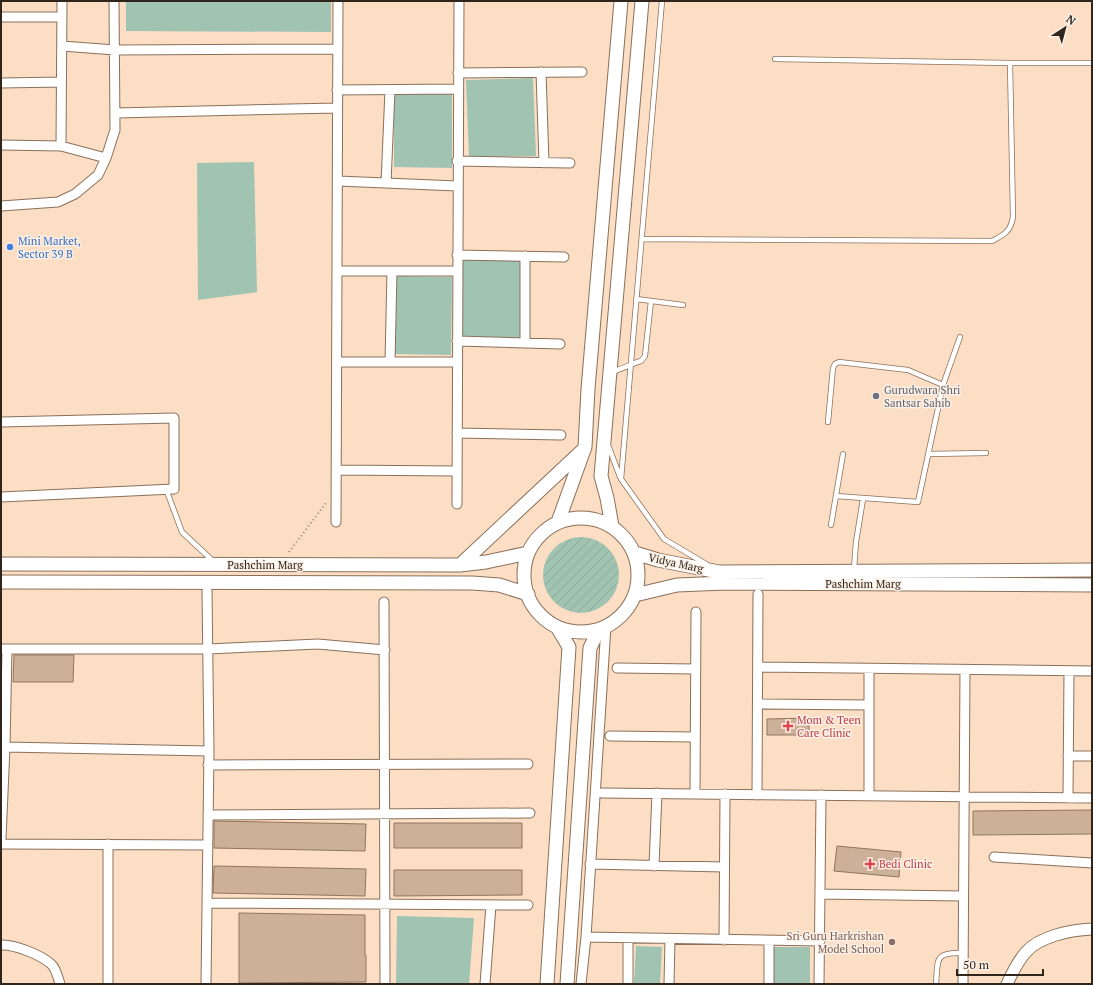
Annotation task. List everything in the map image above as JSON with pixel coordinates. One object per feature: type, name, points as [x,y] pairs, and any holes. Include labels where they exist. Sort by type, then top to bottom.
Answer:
[{"type":"main road","points":[[558,522],[585,447],[588,389],[621,1]]},
{"type":"main road","points":[[612,526],[601,476],[642,1]]},
{"type":"main road","points":[[460,565],[585,447]]},
{"type":"main road","name":"Vidya Marg","points":[[576,518],[595,519],[612,526],[629,543],[634,553],[639,574],[635,595],[625,613],[617,620],[603,628],[585,632],[571,631],[558,627],[540,613],[531,602],[524,581],[528,554],[535,540],[558,522],[576,518]]},
{"type":"main road","name":"Vidya Marg","points":[[634,553],[658,560],[719,572]]},
{"type":"main road","name":"Pashchim Marg","points":[[1,564],[460,565],[528,554]]},
{"type":"main road","name":"Pashchim Marg","points":[[719,572],[1092,570]]},
{"type":"main road","name":"Pashchim Marg","points":[[1,582],[472,584],[499,585],[528,594]]},
{"type":"main road","name":"Pashchim Marg","points":[[635,595],[677,584],[1092,585]]},
{"type":"main road","points":[[547,984],[569,647],[558,627]]},
{"type":"main road","points":[[567,984],[590,648],[603,628]]},
{"type":"street","points":[[61,146],[62,1]]},
{"type":"street","points":[[1,206],[58,202],[75,194],[98,175],[106,158],[115,130],[114,1]]},
{"type":"street","points":[[336,522],[338,1]]},
{"type":"street","points":[[457,504],[457,162],[459,1]]},
{"type":"street","points":[[1,17],[62,17]]},
{"type":"street","points":[[62,46],[115,50],[337,49]]},
{"type":"street","points":[[541,72],[544,163]]},
{"type":"street","points":[[458,73],[582,72]]},
{"type":"street","points":[[1,82],[61,82]]},
{"type":"street","points":[[337,90],[458,89]]},
{"type":"street","points":[[386,183],[390,90]]},
{"type":"street","points":[[115,113],[337,108]]},
{"type":"street","points":[[1,145],[61,146],[106,158]]},
{"type":"street","points":[[457,162],[570,163]]},
{"type":"street","points":[[338,181],[457,186]]},
{"type":"street","points":[[457,255],[564,257]]},
{"type":"street","points":[[525,256],[525,343]]},
{"type":"street","points":[[337,271],[457,271]]},
{"type":"street","points":[[390,362],[392,271]]},
{"type":"street","points":[[457,341],[560,344]]},
{"type":"street","points":[[337,362],[457,362]]},
{"type":"street","points":[[1,422],[174,418],[174,489],[1,496]]},
{"type":"street","points":[[457,433],[561,435]]},
{"type":"street","points":[[337,470],[457,471]]},
{"type":"street","points":[[206,984],[209,751],[208,591]]},
{"type":"street","points":[[757,795],[758,594]]},
{"type":"street","points":[[384,602],[385,984]]},
{"type":"street","points":[[695,794],[696,612]]},
{"type":"street","points":[[581,984],[586,937],[603,628]]},
{"type":"street","points":[[1,839],[5,747],[4,649],[209,648],[318,644],[384,650]]},
{"type":"street","points":[[758,667],[1092,671]]},
{"type":"street","points":[[617,668],[696,669]]},
{"type":"street","points":[[869,669],[869,796]]},
{"type":"street","points":[[963,984],[964,670]]},
{"type":"street","points":[[1068,798],[1069,670]]},
{"type":"street","points":[[758,704],[869,705]]},
{"type":"street","points":[[610,736],[695,737]]},
{"type":"street","points":[[5,747],[209,751]]},
{"type":"street","points":[[1068,756],[1092,756]]},
{"type":"street","points":[[208,765],[528,764]]},
{"type":"street","points":[[602,793],[1092,798]]},
{"type":"street","points":[[654,866],[657,794]]},
{"type":"street","points":[[724,940],[725,794]]},
{"type":"street","points":[[820,984],[821,795]]},
{"type":"street","points":[[208,815],[530,814]]},
{"type":"street","points":[[1,844],[207,845]]},
{"type":"street","points":[[108,844],[108,984]]},
{"type":"street","points":[[994,857],[1092,863]]},
{"type":"street","points":[[590,864],[724,867]]},
{"type":"street","points":[[820,894],[963,896]]},
{"type":"street","points":[[207,903],[528,905]]},
{"type":"street","points":[[485,984],[491,905]]},
{"type":"street","points":[[1007,984],[1014,970],[1027,951],[1044,939],[1076,930],[1092,929]]},
{"type":"street","points":[[586,937],[628,939],[820,941]]},
{"type":"street","points":[[628,939],[628,984]]},
{"type":"street","points":[[669,984],[670,939]]},
{"type":"street","points":[[769,941],[769,984]]},
{"type":"street","points":[[1,945],[8,945],[28,951],[52,964],[60,984]]},
{"type":"lane","points":[[621,479],[662,1]]},
{"type":"lane","points":[[775,59],[1092,63]]},
{"type":"lane","points":[[642,239],[992,241],[1005,235],[1012,226],[1013,217],[1010,63]]},
{"type":"lane","points":[[636,299],[683,305]]},
{"type":"lane","points":[[610,372],[620,370],[641,361],[645,356],[651,301]]},
{"type":"lane","points":[[836,496],[918,502],[943,384],[960,337]]},
{"type":"lane","points":[[828,422],[833,368],[835,364],[839,362],[908,370],[943,384]]},
{"type":"lane","points":[[604,436],[621,479],[664,539],[719,572]]},
{"type":"lane","points":[[831,525],[843,454]]},
{"type":"lane","points":[[928,454],[986,454]]},
{"type":"lane","points":[[166,489],[182,532],[217,565]]},
{"type":"lane","points":[[854,571],[856,542],[863,499]]},
{"type":"lane","points":[[936,984],[938,966],[942,956],[945,953],[963,953]]},
{"type":"path","points":[[278,565],[297,544],[336,489]]},
{"type":"green space","points":[[126,1],[331,1],[331,32],[126,31]]},
{"type":"green space","points":[[533,78],[536,156],[469,157],[466,80]]},
{"type":"green space","points":[[394,93],[452,94],[452,168],[394,167]]},
{"type":"green space","points":[[254,162],[257,292],[198,300],[197,163]]},
{"type":"green space","points":[[462,260],[522,261],[521,338],[461,337]]},
{"type":"green space","points":[[395,276],[452,277],[451,355],[394,354]]},
{"type":"green space","points":[[581,537],[595,540],[608,548],[616,561],[619,575],[616,589],[608,602],[595,610],[581,613],[567,610],[554,602],[546,589],[543,575],[546,561],[554,548],[567,540]]},
{"type":"green space","points":[[397,916],[474,918],[469,984],[396,984]]},
{"type":"green space","points":[[636,946],[662,947],[660,984],[634,984]]},
{"type":"green space","points":[[774,947],[810,947],[810,984],[774,984]]},
{"type":"building","points":[[14,655],[74,655],[73,682],[13,682]]},
{"type":"building","points":[[809,718],[809,735],[767,735],[767,719]]},
{"type":"building","points":[[1092,810],[1092,834],[973,835],[973,811]]},
{"type":"building","points":[[214,821],[366,824],[365,851],[214,848]]},
{"type":"building","points":[[394,823],[522,823],[522,848],[394,848]]},
{"type":"building","points":[[837,846],[901,852],[899,877],[834,871]]},
{"type":"building","points":[[214,866],[366,869],[365,896],[213,893]]},
{"type":"building","points":[[394,870],[522,870],[522,895],[394,896]]},
{"type":"building","points":[[239,913],[365,915],[366,982],[239,983]]},
{"type":"place","name":"Mini Market, Sector 39 B","points":[[10,247]]},
{"type":"place","name":"Gurudwara Shri Santsar Sahib","points":[[876,396]]},
{"type":"place","name":"Mom & Teen Care Clinic","points":[[788,726]]},
{"type":"place","name":"Bedi Clinic","points":[[870,864]]},
{"type":"place","name":"Sri Guru Harkrishan Model School","points":[[892,942]]}]
